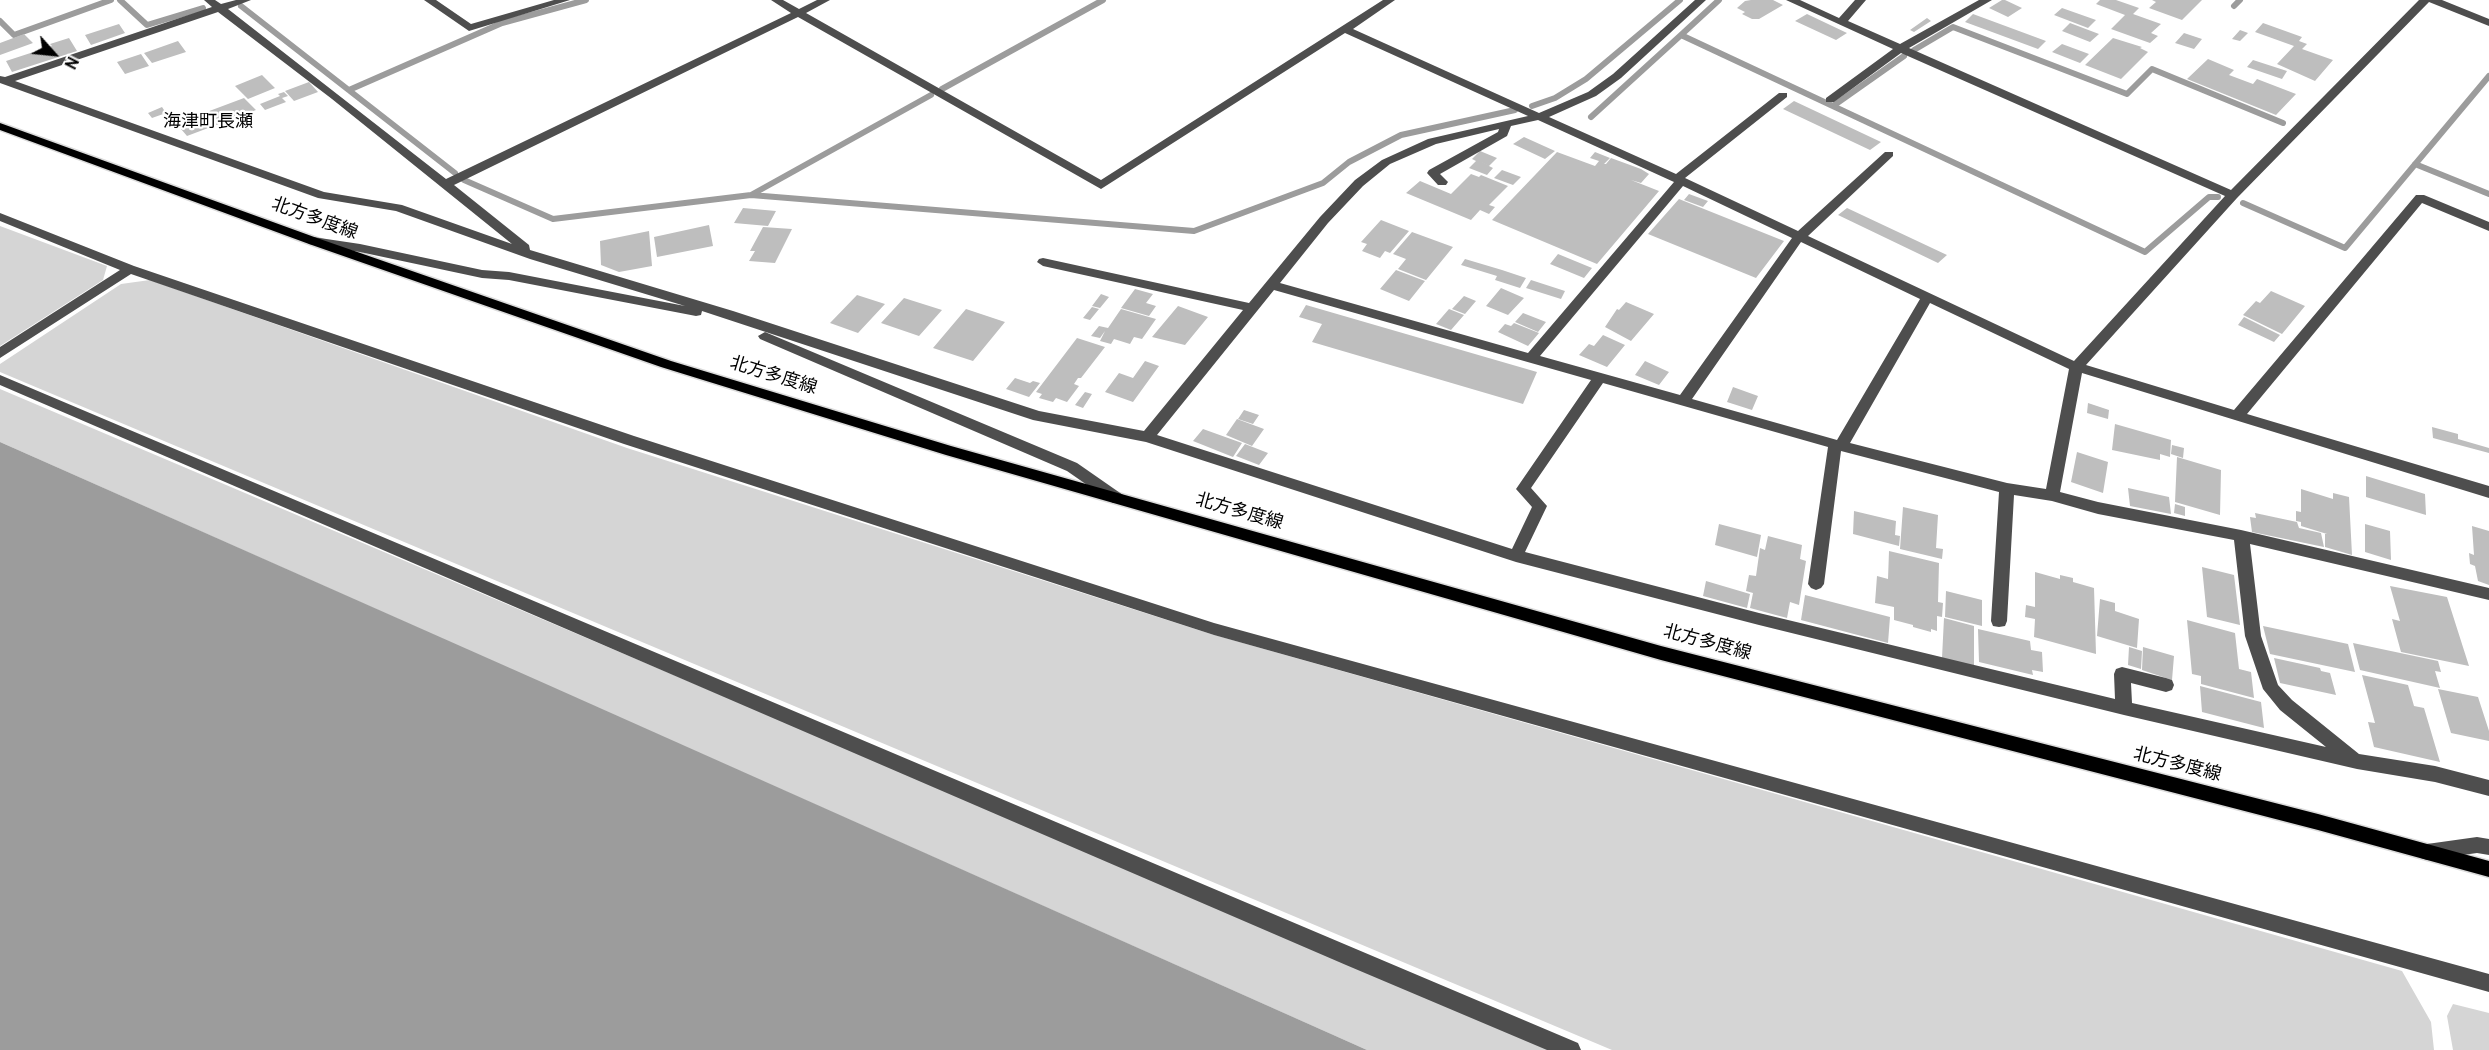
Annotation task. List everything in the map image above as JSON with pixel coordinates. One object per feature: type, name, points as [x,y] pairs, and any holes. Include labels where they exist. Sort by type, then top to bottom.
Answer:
[{"type":"main road","name":"北方多度線","points":[[0,126],[313,241],[666,364],[1119,500],[1661,653],[2489,869]]},
{"type":"street","points":[[209,0],[446,184],[534,256]]},
{"type":"street","points":[[2,80],[246,0]]},
{"type":"street","points":[[429,0],[468,28],[565,0]]},
{"type":"street","points":[[776,0],[1101,185],[1390,0]]},
{"type":"street","points":[[446,184],[825,0]]},
{"type":"street","points":[[1147,437],[1359,183],[1386,162],[1432,141],[1541,116],[1592,94],[1617,76],[1701,0]]},
{"type":"street","points":[[1791,0],[2233,195]]},
{"type":"street","points":[[1841,22],[1861,0]]},
{"type":"street","points":[[1830,100],[1901,48],[1987,0]]},
{"type":"street","points":[[2052,495],[2076,367],[2233,195],[2425,0]]},
{"type":"street","points":[[2433,0],[2489,23]]},
{"type":"street","points":[[1345,28],[1541,116],[2076,367],[2489,492]]},
{"type":"street","points":[[2,80],[322,195],[399,208],[534,256],[728,314],[1038,416],[1147,437],[1516,556],[1770,622],[2124,708],[2357,761],[2435,774],[2489,788]]},
{"type":"street","points":[[1531,358],[1679,180],[1783,95]]},
{"type":"street","points":[[1442,182],[1433,173],[1503,134],[1506,125]]},
{"type":"street","points":[[1683,401],[1799,237],[1888,154]]},
{"type":"street","points":[[2237,416],[2420,198],[2489,227]]},
{"type":"street","points":[[0,217],[130,269],[629,440],[1214,628],[2489,983]]},
{"type":"street","points":[[313,241],[686,312],[728,314],[761,335],[856,374],[906,399],[1072,467],[1119,500]]},
{"type":"street","points":[[1043,262],[1253,308]]},
{"type":"street","points":[[0,353],[130,269]]},
{"type":"street","points":[[1272,285],[1838,445],[2007,488],[2052,495],[2098,508],[2241,536],[2489,594]]},
{"type":"street","points":[[1816,584],[1838,445],[1927,297]]},
{"type":"street","points":[[1516,556],[1540,506],[1523,489],[1599,378]]},
{"type":"street","points":[[0,380],[1353,959],[1571,1050]]},
{"type":"street","points":[[1999,621],[2007,488]]},
{"type":"street","points":[[2241,536],[2253,636],[2271,689],[2286,705],[2357,761]]},
{"type":"street","points":[[2124,708],[2122,674],[2166,685]]},
{"type":"street","points":[[2427,852],[2477,845],[2489,847]]},
{"type":"shaded area","points":[[0,226],[107,266],[103,280],[0,346]]},
{"type":"shaded area","points":[[150,280],[627,448],[1211,634],[2402,971],[2431,1022],[2434,1050],[1612,1050],[0,372],[0,364],[121,284]]},
{"type":"shaded area","points":[[0,389],[1557,1050],[1367,1050],[0,442]]},
{"type":"shaded area","points":[[0,442],[546,684],[1367,1050],[0,1050]]},
{"type":"shaded area","points":[[2453,1004],[2489,1013],[2489,1050],[2453,1050],[2447,1016]]},
{"type":"building","points":[[1773,0],[1783,5],[1759,19],[1752,19],[1742,14],[1745,12],[1737,8],[1745,1]]},
{"type":"building","points":[[2002,0],[2022,8],[2008,17],[1989,8]]},
{"type":"building","points":[[2100,0],[2116,0],[2139,8],[2133,14],[2161,24],[2151,33],[2158,36],[2150,43],[2111,29],[2125,15],[2096,4]]},
{"type":"building","points":[[2152,0],[2202,0],[2182,20],[2149,8],[2156,2]]},
{"type":"building","points":[[2062,8],[2096,20],[2088,28],[2054,15]]},
{"type":"building","points":[[1807,14],[1847,33],[1836,40],[1795,21]]},
{"type":"building","points":[[1973,14],[2046,41],[2038,49],[1965,22]]},
{"type":"building","points":[[1927,18],[1931,21],[1914,32],[1910,30]]},
{"type":"building","points":[[2070,23],[2099,34],[2090,42],[2062,31]]},
{"type":"building","points":[[2263,23],[2302,37],[2299,41],[2307,44],[2302,49],[2333,60],[2315,81],[2277,64],[2294,46],[2255,32]]},
{"type":"building","points":[[119,24],[125,33],[91,45],[85,35]]},
{"type":"building","points":[[2240,30],[2248,33],[2240,41],[2232,39]]},
{"type":"building","points":[[2184,33],[2202,39],[2194,49],[2175,43]]},
{"type":"building","points":[[24,34],[33,43],[0,55],[0,43]]},
{"type":"building","points":[[69,38],[77,51],[12,72],[6,61],[52,46],[50,44]]},
{"type":"building","points":[[2113,38],[2142,47],[2140,48],[2148,52],[2121,79],[2085,65]]},
{"type":"building","points":[[178,41],[186,52],[152,63],[144,53]]},
{"type":"building","points":[[2062,44],[2089,54],[2080,63],[2052,52]]},
{"type":"building","points":[[141,54],[149,66],[125,74],[117,62]]},
{"type":"building","points":[[2208,59],[2234,70],[2229,75],[2253,84],[2257,79],[2296,94],[2276,115],[2187,79]]},
{"type":"building","points":[[2253,60],[2287,71],[2282,79],[2247,67]]},
{"type":"building","points":[[262,75],[275,88],[248,99],[235,86]]},
{"type":"building","points":[[309,82],[318,92],[294,101],[285,91]]},
{"type":"building","points":[[284,92],[288,96],[282,98],[286,102],[265,110],[260,104],[280,96],[278,94]]},
{"type":"building","points":[[244,98],[256,110],[187,136],[181,129],[192,124],[188,119]]},
{"type":"building","points":[[1794,101],[1881,142],[1870,150],[1783,109]]},
{"type":"building","points":[[162,107],[166,113],[152,118],[148,113]]},
{"type":"building","points":[[1524,137],[1555,151],[1545,159],[1513,144]]},
{"type":"building","points":[[1480,151],[1497,158],[1489,166],[1493,168],[1487,175],[1469,168],[1476,161],[1472,159]]},
{"type":"building","points":[[1557,152],[1595,166],[1599,161],[1590,158],[1595,152],[1610,158],[1604,164],[1611,158],[1641,169],[1649,174],[1641,183],[1631,180],[1659,191],[1597,264],[1492,220]]},
{"type":"building","points":[[1502,170],[1521,177],[1513,185],[1494,178]]},
{"type":"building","points":[[1471,174],[1479,177],[1481,175],[1508,186],[1489,205],[1495,207],[1489,214],[1480,210],[1471,220],[1406,193],[1420,181],[1451,194]]},
{"type":"building","points":[[1689,194],[1708,201],[1703,207],[1684,200]]},
{"type":"building","points":[[1679,199],[1784,241],[1756,278],[1648,234]]},
{"type":"building","points":[[743,208],[776,211],[768,226],[734,223]]},
{"type":"building","points":[[1847,208],[1947,255],[1938,263],[1838,215]]},
{"type":"building","points":[[1381,220],[1409,231],[1390,253],[1385,251],[1380,258],[1362,251],[1367,244],[1361,242]]},
{"type":"building","points":[[709,225],[713,246],[657,257],[654,237]]},
{"type":"building","points":[[763,227],[792,229],[775,263],[749,261],[755,251],[750,251]]},
{"type":"building","points":[[649,231],[652,266],[619,272],[601,265],[600,241]]},
{"type":"building","points":[[1412,232],[1453,247],[1426,280],[1398,269],[1406,259],[1393,254]]},
{"type":"building","points":[[1558,254],[1592,268],[1584,278],[1550,264]]},
{"type":"building","points":[[1465,259],[1526,278],[1520,288],[1495,280],[1497,276],[1461,265]]},
{"type":"building","points":[[1396,270],[1425,281],[1409,301],[1380,289]]},
{"type":"building","points":[[1531,280],[1565,291],[1561,299],[1526,288]]},
{"type":"building","points":[[1501,288],[1524,298],[1508,315],[1486,306]]},
{"type":"building","points":[[1135,289],[1153,294],[1146,303],[1156,306],[1149,316],[1121,308]]},
{"type":"building","points":[[2271,291],[2305,306],[2282,334],[2243,315],[2256,301],[2260,303]]},
{"type":"building","points":[[1101,294],[1109,297],[1100,308],[1092,306]]},
{"type":"building","points":[[857,295],[885,304],[858,333],[830,323]]},
{"type":"building","points":[[1464,296],[1476,301],[1465,314],[1452,309]]},
{"type":"building","points":[[904,298],[942,310],[919,336],[881,323]]},
{"type":"building","points":[[1626,302],[1654,314],[1631,341],[1605,327],[1617,309],[1619,310]]},
{"type":"building","points":[[1306,305],[1537,372],[1523,404],[1312,342],[1322,324],[1299,317]]},
{"type":"building","points":[[1178,306],[1208,317],[1185,345],[1152,337]]},
{"type":"building","points":[[1092,307],[1099,309],[1090,320],[1083,318]]},
{"type":"building","points":[[966,309],[1005,322],[973,361],[933,348]]},
{"type":"building","points":[[1121,309],[1156,319],[1142,339],[1134,337],[1130,344],[1114,339],[1111,344],[1100,341],[1105,331],[1100,338],[1091,336],[1099,326],[1108,328]]},
{"type":"building","points":[[1449,309],[1464,315],[1451,330],[1436,324]]},
{"type":"building","points":[[1523,313],[1546,322],[1538,332],[1515,322]]},
{"type":"building","points":[[2244,317],[2280,335],[2274,342],[2238,325]]},
{"type":"building","points":[[1514,323],[1539,333],[1528,346],[1498,332],[1505,324],[1511,326]]},
{"type":"building","points":[[1603,335],[1625,345],[1607,367],[1579,355],[1589,344],[1594,346]]},
{"type":"building","points":[[1077,338],[1105,347],[1081,378],[1078,378],[1074,384],[1079,386],[1067,402],[1056,398],[1053,402],[1039,398],[1042,394],[1036,392]]},
{"type":"building","points":[[1145,361],[1159,366],[1133,402],[1105,392],[1119,373],[1133,378]]},
{"type":"building","points":[[1645,361],[1669,372],[1659,385],[1635,375]]},
{"type":"building","points":[[1015,378],[1030,383],[1033,381],[1040,383],[1029,397],[1006,389]]},
{"type":"building","points":[[1733,387],[1758,396],[1752,410],[1727,402]]},
{"type":"building","points":[[1085,392],[1092,394],[1083,408],[1075,405]]},
{"type":"building","points":[[2088,403],[2109,410],[2108,419],[2087,413]]},
{"type":"building","points":[[1244,410],[1259,415],[1253,424],[1238,419]]},
{"type":"building","points":[[1237,419],[1264,429],[1252,446],[1226,435]]},
{"type":"building","points":[[2115,424],[2171,440],[2170,457],[2160,454],[2160,460],[2112,450]]},
{"type":"building","points":[[2432,427],[2458,434],[2458,439],[2489,448],[2489,453],[2433,438]]},
{"type":"building","points":[[1203,429],[1242,443],[1233,457],[1193,441]]},
{"type":"building","points":[[1245,444],[1268,453],[1259,465],[1236,456]]},
{"type":"building","points":[[2172,445],[2184,448],[2183,458],[2171,454]]},
{"type":"building","points":[[2077,452],[2108,462],[2103,493],[2071,482]]},
{"type":"building","points":[[2177,457],[2221,470],[2220,515],[2175,502]]},
{"type":"building","points":[[2366,476],[2425,494],[2426,515],[2366,497]]},
{"type":"building","points":[[2128,488],[2169,497],[2171,514],[2130,506]]},
{"type":"building","points":[[2301,489],[2333,499],[2333,493],[2349,497],[2352,555],[2325,547],[2325,534],[2327,534],[2301,526],[2301,522],[2296,521],[2296,511],[2301,512]]},
{"type":"building","points":[[2175,504],[2185,507],[2185,516],[2174,513]]},
{"type":"building","points":[[1903,507],[1938,515],[1936,548],[1943,549],[1942,559],[1900,549]]},
{"type":"building","points":[[1854,511],[1896,521],[1895,535],[1900,536],[1899,546],[1853,534]]},
{"type":"building","points":[[2255,513],[2297,522],[2299,528],[2321,533],[2324,547],[2252,532],[2250,517],[2256,518]]},
{"type":"building","points":[[1719,524],[1761,535],[1757,557],[1715,545]]},
{"type":"building","points":[[2365,524],[2390,531],[2391,560],[2365,552]]},
{"type":"building","points":[[2472,526],[2489,531],[2489,585],[2478,581],[2475,566],[2470,564],[2469,553],[2474,555]]},
{"type":"building","points":[[1768,536],[1802,545],[1800,559],[1806,561],[1799,605],[1790,602],[1787,618],[1750,608],[1753,593],[1746,591],[1749,575],[1756,576],[1760,548],[1765,550]]},
{"type":"building","points":[[1889,551],[1939,563],[1938,602],[1943,603],[1942,617],[1937,616],[1937,631],[1931,629],[1931,632],[1894,620],[1894,607],[1875,603],[1877,576],[1888,579]]},
{"type":"building","points":[[2202,567],[2234,575],[2240,625],[2207,617]]},
{"type":"building","points":[[2035,572],[2060,579],[2060,575],[2073,578],[2073,582],[2094,588],[2096,654],[2034,637],[2035,619],[2025,617],[2026,605],[2035,607]]},
{"type":"building","points":[[1706,581],[1750,594],[1747,608],[1703,596]]},
{"type":"building","points":[[2390,586],[2447,597],[2469,666],[2401,652],[2392,619],[2400,621]]},
{"type":"building","points":[[1946,591],[1982,600],[1982,626],[1945,617]]},
{"type":"building","points":[[1805,595],[1890,617],[1888,643],[1801,620]]},
{"type":"building","points":[[2100,599],[2115,603],[2115,611],[2139,619],[2137,648],[2097,636]]},
{"type":"building","points":[[1944,618],[1974,626],[1974,666],[1942,658]]},
{"type":"building","points":[[2187,620],[2235,633],[2239,669],[2251,672],[2254,698],[2201,684],[2201,676],[2192,674]]},
{"type":"building","points":[[2263,626],[2348,644],[2355,672],[2270,654]]},
{"type":"building","points":[[1978,629],[2030,641],[2031,650],[2042,652],[2043,672],[2032,670],[2033,675],[1979,662]]},
{"type":"building","points":[[2353,643],[2438,661],[2441,672],[2435,671],[2440,688],[2360,670]]},
{"type":"building","points":[[2129,647],[2142,651],[2141,669],[2128,665]]},
{"type":"building","points":[[2143,647],[2174,656],[2172,680],[2142,670]]},
{"type":"building","points":[[2274,658],[2320,668],[2321,671],[2330,673],[2336,695],[2280,683]]},
{"type":"building","points":[[2362,675],[2408,685],[2414,706],[2424,708],[2440,762],[2374,747],[2368,722],[2375,723]]},
{"type":"building","points":[[2200,686],[2261,702],[2264,728],[2202,712]]},
{"type":"building","points":[[2438,689],[2478,697],[2489,731],[2489,741],[2451,733]]},
{"type":"waterway","points":[[0,21],[14,35],[111,0]]},
{"type":"waterway","points":[[120,0],[147,25],[203,8]]},
{"type":"waterway","points":[[349,90],[502,23],[586,0]]},
{"type":"waterway","points":[[942,89],[1103,0]]},
{"type":"waterway","points":[[1532,106],[1555,98],[1586,79],[1680,0]]},
{"type":"waterway","points":[[1681,35],[1719,0]]},
{"type":"waterway","points":[[2234,6],[2240,0]]},
{"type":"waterway","points":[[241,6],[455,173]]},
{"type":"waterway","points":[[1914,50],[1953,27],[2127,94],[2152,69],[2283,123]]},
{"type":"waterway","points":[[1591,117],[1681,35]]},
{"type":"waterway","points":[[1681,35],[2145,252],[2209,197],[2218,197]]},
{"type":"waterway","points":[[1833,106],[1904,56]]},
{"type":"waterway","points":[[2415,164],[2489,76]]},
{"type":"waterway","points":[[751,195],[931,95]]},
{"type":"waterway","points":[[751,195],[1194,231],[1323,183],[1349,162],[1401,135],[1515,110]]},
{"type":"waterway","points":[[2243,203],[2345,248],[2415,164]]},
{"type":"waterway","points":[[2415,164],[2489,194]]},
{"type":"waterway","points":[[464,180],[553,219],[751,195]]},
{"type":"district","name":"海津町長瀬","points":[[208,123]]}]
